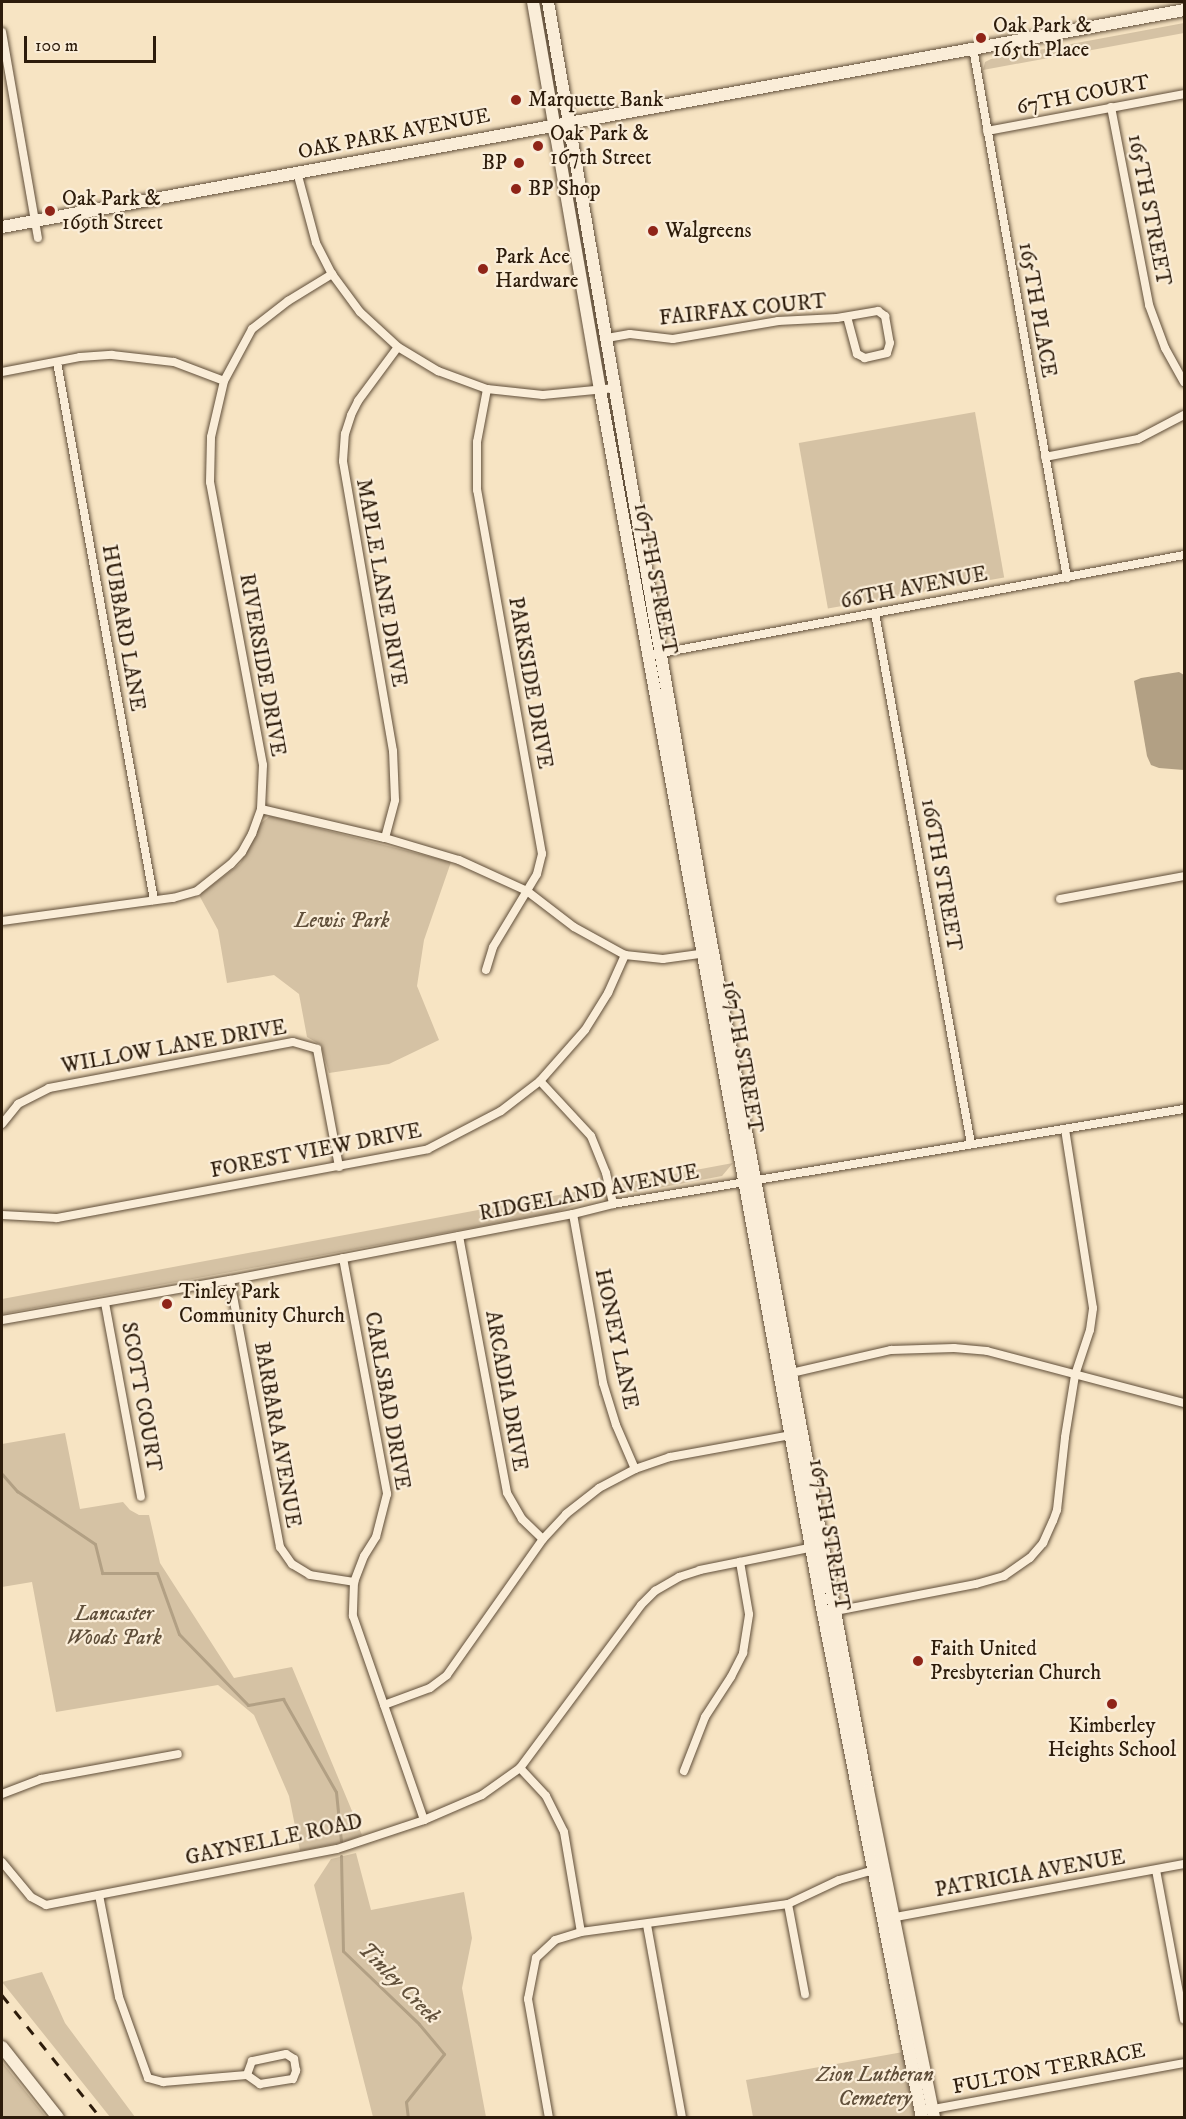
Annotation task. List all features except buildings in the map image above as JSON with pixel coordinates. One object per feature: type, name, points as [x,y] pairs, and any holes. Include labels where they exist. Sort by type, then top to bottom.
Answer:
[{"type":"main road","name":"167TH STREET","points":[[533,2],[600,390],[655,654]]},
{"type":"main road","name":"167TH STREET","points":[[548,2],[616,388],[655,654],[708,953],[829,1612],[927,2114]]},
{"type":"main road","name":"OAK PARK AVENUE","points":[[2,227],[569,121],[1185,10]]},
{"type":"main road","points":[[2,2047],[58,2118]]},
{"type":"street","points":[[2,32],[38,238]]},
{"type":"street","name":"165TH PLACE","points":[[973,48],[1067,578]]},
{"type":"street","name":"67TH COURT","points":[[987,131],[1185,94]]},
{"type":"street","name":"165TH STREET","points":[[1111,107],[1149,305],[1165,348],[1185,382]]},
{"type":"street","points":[[297,172],[316,243],[332,274],[360,312],[398,347],[438,371],[488,389],[543,395],[616,388]]},
{"type":"street","name":"RIVERSIDE DRIVE","points":[[2,921],[154,900],[197,891],[215,879],[242,852],[261,809],[263,765],[210,482],[211,437],[224,381],[252,329],[288,301],[332,274]]},
{"type":"street","name":"FAIRFAX COURT","points":[[607,338],[630,334],[673,339],[778,321],[848,317],[881,312],[885,316],[890,343],[887,353],[866,358],[857,354],[848,317]]},
{"type":"street","name":"MAPLE LANE DRIVE","points":[[385,838],[395,800],[393,751],[346,490],[343,454],[345,434],[358,401],[398,347]]},
{"type":"street","points":[[2,372],[94,356],[136,356],[174,362],[224,381]]},
{"type":"street","name":"HUBBARD LANE","points":[[57,362],[154,900]]},
{"type":"street","name":"PARKSIDE DRIVE","points":[[486,970],[493,947],[537,874],[542,854],[477,490],[477,442],[488,389]]},
{"type":"street","points":[[1045,457],[1138,439],[1185,415]]},
{"type":"street","name":"66TH AVENUE","points":[[655,654],[1185,555]]},
{"type":"street","name":"166TH STREET","points":[[875,613],[971,1144]]},
{"type":"street","points":[[261,809],[385,838],[459,860],[526,891],[574,927],[625,955],[663,959],[708,953]]},
{"type":"street","points":[[1060,899],[1185,876]]},
{"type":"street","name":"FOREST VIEW DRIVE","points":[[2,1215],[57,1218],[428,1149],[501,1111],[540,1081],[585,1030],[608,993],[625,955]]},
{"type":"street","name":"WILLOW LANE DRIVE","points":[[2,1124],[18,1104],[49,1088],[293,1042],[317,1049],[339,1167]]},
{"type":"street","points":[[540,1081],[591,1136],[606,1173],[613,1204]]},
{"type":"street","name":"RIDGELAND AVENUE","points":[[2,1320],[230,1280],[573,1214],[613,1204],[1185,1109]]},
{"type":"street","points":[[829,1612],[976,1584],[1004,1575],[1030,1558],[1043,1543],[1057,1510],[1075,1375],[1090,1330],[1093,1308],[1065,1130]]},
{"type":"street","name":"HONEY LANE","points":[[573,1214],[603,1383],[616,1425],[634,1469]]},
{"type":"street","name":"ARCADIA DRIVE","points":[[459,1236],[507,1493],[522,1520],[543,1539]]},
{"type":"street","name":"CARLSBAD DRIVE","points":[[343,1258],[387,1494],[376,1537],[364,1556],[354,1582],[353,1616],[424,1820]]},
{"type":"street","name":"BARBARA AVENUE","points":[[230,1280],[280,1547],[292,1564],[310,1575],[354,1582]]},
{"type":"street","name":"SCOTT COURT","points":[[105,1303],[141,1497]]},
{"type":"street","points":[[785,1374],[891,1350],[954,1348],[987,1351],[1185,1403]]},
{"type":"street","points":[[384,1705],[430,1688],[447,1675],[543,1539],[566,1514],[599,1488],[634,1469],[670,1457],[796,1433]]},
{"type":"street","name":"GAYNELLE ROAD","points":[[2,1862],[31,1897],[46,1905],[337,1850],[424,1820],[482,1796],[520,1768],[647,1598],[662,1586],[688,1573],[817,1547]]},
{"type":"street","points":[[684,1771],[705,1717],[731,1677],[742,1653],[749,1614],[740,1562]]},
{"type":"street","points":[[2,1794],[41,1779],[178,1754]]},
{"type":"street","points":[[520,1768],[546,1796],[564,1832],[581,1932]]},
{"type":"street","name":"PATRICIA AVENUE","points":[[887,1918],[1185,1863]]},
{"type":"street","points":[[549,2118],[528,1999],[536,1958],[555,1940],[581,1932],[789,1904],[839,1881],[878,1869]]},
{"type":"street","points":[[1156,1870],[1185,2019]]},
{"type":"street","points":[[99,1895],[113,1975],[148,2078],[163,2082],[247,2074],[261,2084],[293,2079],[296,2071],[294,2059],[286,2054],[252,2061],[247,2074]]},
{"type":"street","points":[[789,1904],[805,1994]]},
{"type":"street","points":[[647,1924],[682,2118]]},
{"type":"street","name":"FULTON TERRACE","points":[[927,2114],[1185,2062]]},
{"type":"green space","points":[[1184,23],[1184,33],[983,70],[985,62],[991,59]]},
{"type":"green space","points":[[975,412],[1004,577],[828,609],[799,443]]},
{"type":"green space","name":"Lewis Park","points":[[270,816],[451,862],[424,940],[417,986],[439,1040],[389,1064],[329,1073],[321,1045],[307,1037],[299,994],[274,975],[227,983],[218,930],[199,895],[240,864],[261,823]]},
{"type":"green space","points":[[733,1163],[722,1176],[637,1192],[619,1191],[615,1185]]},
{"type":"green space","points":[[601,1187],[596,1196],[557,1212],[2,1314],[2,1299]]},
{"type":"green space","name":"Lancaster Woods Park","points":[[65,1433],[80,1509],[123,1502],[139,1515],[149,1515],[160,1563],[234,1678],[292,1667],[362,1835],[345,1842],[300,1851],[289,1796],[254,1715],[218,1685],[56,1712],[32,1582],[2,1587],[2,1444]]},
{"type":"green space","points":[[356,1853],[371,1910],[464,1892],[472,1938],[462,1988],[486,2117],[373,2117],[314,1885],[331,1859]]},
{"type":"green space","points":[[42,1972],[65,2023],[135,2117],[110,2117],[2,1982]]},
{"type":"green space","name":"Zion Lutheran Cemetery","points":[[903,2052],[915,2117],[753,2117],[746,2080]]},
{"type":"green space","points":[[2,2062],[46,2117],[2,2117]]},
{"type":"shaded area","points":[[1179,672],[1184,675],[1184,770],[1151,765],[1147,756],[1134,681]]},
{"type":"waterway","name":"Tinley Creek","points":[[2,1474],[17,1491],[95,1544],[102,1573],[157,1573],[179,1634],[248,1705],[283,1699],[336,1792],[341,1841]]},
{"type":"waterway","name":"Tinley Creek","points":[[341,1856],[343,1951],[419,2024],[444,2054],[406,2102],[408,2118]]},
{"type":"railway","points":[[2,1995],[101,2118]]},
{"type":"place","name":"Oak Park & 165th Place","points":[[981,38]]},
{"type":"place","name":"Marquette Bank","points":[[516,100]]},
{"type":"place","name":"Oak Park & 167th Street","points":[[538,146]]},
{"type":"place","name":"BP","points":[[519,163]]},
{"type":"place","name":"BP Shop","points":[[516,189]]},
{"type":"place","name":"Oak Park & 169th Street","points":[[50,211]]},
{"type":"place","name":"Walgreens","points":[[653,231]]},
{"type":"place","name":"Park Ace Hardware","points":[[483,269]]},
{"type":"place","name":"Tinley Park Community Church","points":[[167,1304]]},
{"type":"place","name":"Faith United Presbyterian Church","points":[[918,1661]]},
{"type":"place","name":"Kimberley Heights School","points":[[1112,1704]]}]
